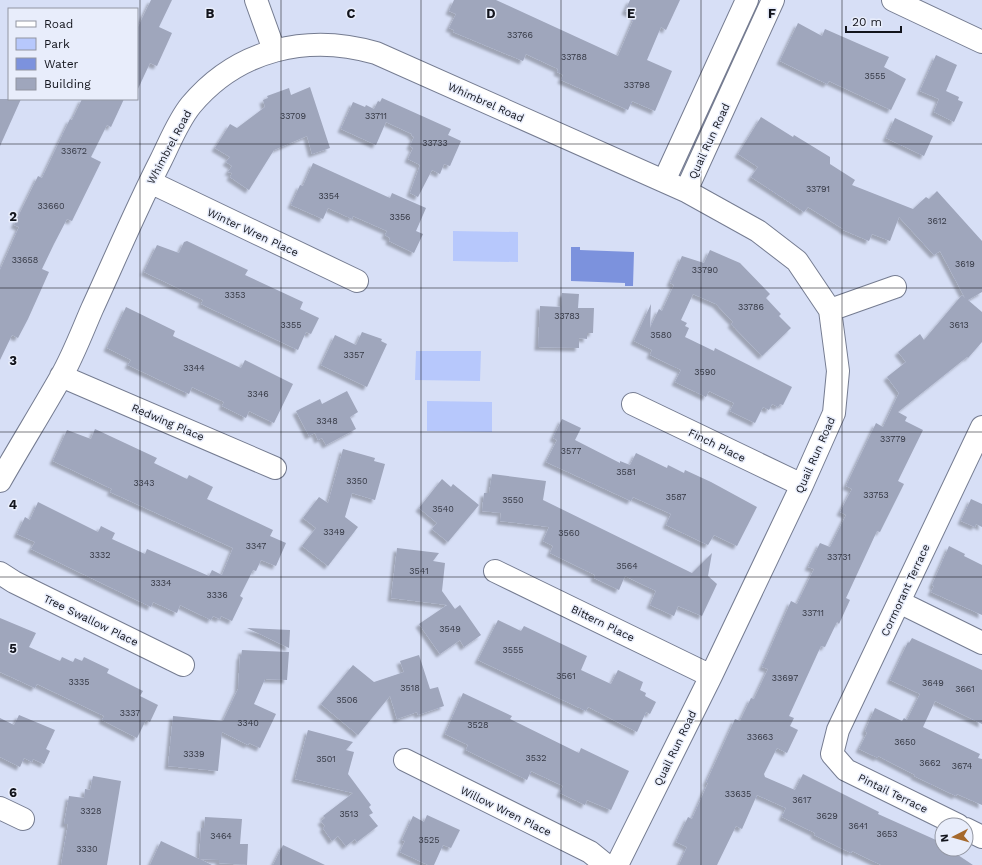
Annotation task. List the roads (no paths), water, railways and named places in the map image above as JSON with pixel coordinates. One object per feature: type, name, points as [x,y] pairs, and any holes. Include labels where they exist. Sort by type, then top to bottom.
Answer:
[{"type":"street","points":[[256,0],[274,50]]},
{"type":"street","points":[[664,181],[747,0]]},
{"type":"street","name":"Quail Run Road","points":[[617,865],[802,485],[834,414],[838,371],[830,310],[797,261],[758,231],[686,191],[773,0]]},
{"type":"street","points":[[893,0],[982,42]]},
{"type":"street","name":"Whimbrel Road","points":[[0,480],[61,376],[150,182],[180,122],[191,106],[203,93],[235,68],[274,50],[299,45],[326,44],[359,48],[376,53],[686,191]]},
{"type":"street","name":"Winter Wren Place","points":[[150,182],[357,281]]},
{"type":"street","points":[[830,310],[895,287]]},
{"type":"street","name":"Redwing Place","points":[[61,376],[275,468]]},
{"type":"street","name":"Finch Place","points":[[633,404],[802,485]]},
{"type":"street","name":"Cormorant Terrace","points":[[832,754],[838,730],[899,602],[979,441]]},
{"type":"street","name":"Bittern Place","points":[[494,571],[710,676]]},
{"type":"street","name":"Tree Swallow Place","points":[[0,573],[14,582],[182,665]]},
{"type":"street","points":[[899,602],[982,643]]},
{"type":"street","name":"Pintail Terrace","points":[[832,754],[846,770],[942,817]]},
{"type":"street","name":"Willow Wren Place","points":[[405,760],[590,852],[606,865]]},
{"type":"street","points":[[0,808],[22,819]]},
{"type":"water","points":[[571,247],[580,247],[580,250],[634,252],[633,286],[625,286],[625,283],[571,281]]}]
